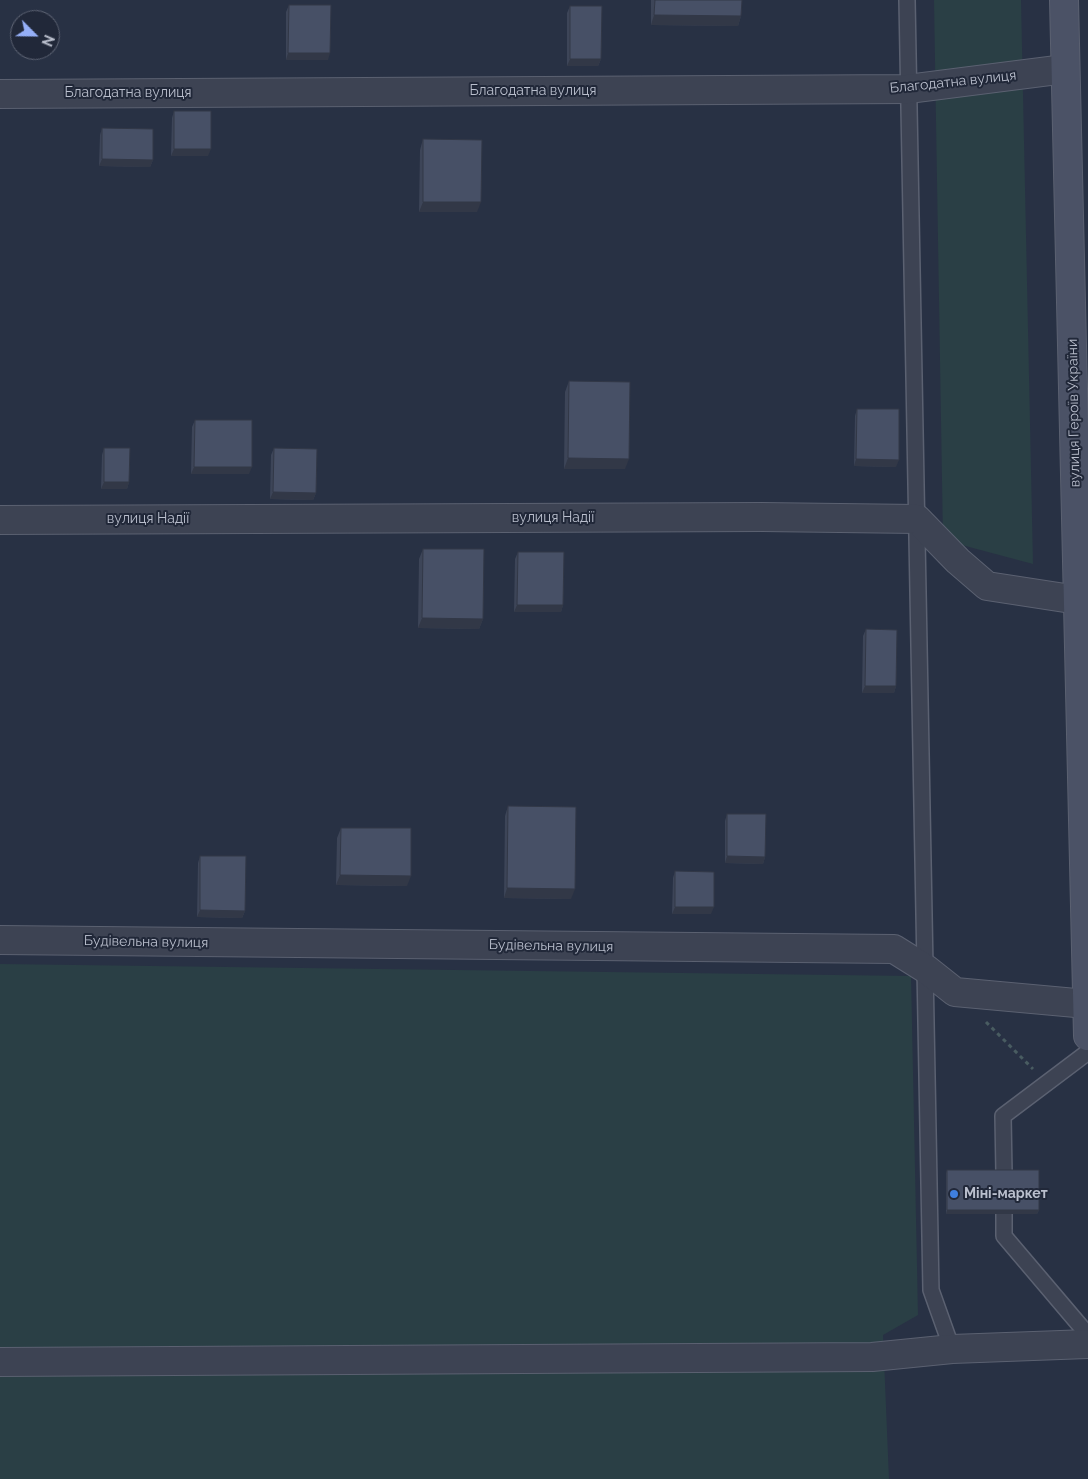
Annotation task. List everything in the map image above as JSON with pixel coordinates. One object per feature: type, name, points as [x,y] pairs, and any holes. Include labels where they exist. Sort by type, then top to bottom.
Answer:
[{"type":"main road","name":"вулиця Героїв України","points":[[1064,0],[1088,1036]]},
{"type":"street","name":"Благодатна вулиця","points":[[0,94],[908,89],[1066,69]]},
{"type":"street","name":"вулиця Надії","points":[[0,520],[762,517],[917,519]]},
{"type":"street","points":[[917,519],[958,562],[988,586],[1078,600]]},
{"type":"street","name":"Будівельна вулиця","points":[[0,940],[894,949],[926,969],[955,992]]},
{"type":"street","points":[[955,992],[1087,1004]]},
{"type":"street","points":[[0,1362],[872,1357],[952,1349],[1088,1344]]},
{"type":"lane","points":[[907,0],[931,1290],[952,1349]]},
{"type":"lane","points":[[1004,1173],[1003,1116],[1088,1052]]},
{"type":"lane","points":[[1004,1214],[1004,1236],[1088,1335]]},
{"type":"path","points":[[955,992],[1047,1084]]},
{"type":"green space","points":[[934,0],[1021,0],[1033,564],[943,540]]},
{"type":"green space","points":[[0,964],[911,976],[918,1315],[883,1335],[889,1479],[0,1479]]},
{"type":"building","points":[[655,0],[742,0],[741,16],[654,15]]},
{"type":"building","points":[[289,5],[331,5],[330,53],[288,53]]},
{"type":"building","points":[[570,6],[602,6],[601,59],[570,59]]},
{"type":"building","points":[[174,111],[211,111],[211,149],[174,149]]},
{"type":"building","points":[[102,128],[153,129],[153,160],[102,159]]},
{"type":"building","points":[[423,139],[482,140],[481,202],[423,202]]},
{"type":"building","points":[[569,381],[630,382],[629,459],[568,458]]},
{"type":"building","points":[[857,409],[899,409],[899,460],[856,459]]},
{"type":"building","points":[[195,420],[252,420],[252,467],[194,467]]},
{"type":"building","points":[[104,448],[130,448],[129,482],[104,482]]},
{"type":"building","points":[[274,448],[317,449],[316,493],[273,492]]},
{"type":"building","points":[[423,549],[484,549],[483,619],[422,618]]},
{"type":"building","points":[[518,552],[564,552],[563,605],[517,605]]},
{"type":"building","points":[[866,629],[897,630],[896,686],[865,686]]},
{"type":"building","points":[[508,806],[576,807],[575,889],[507,888]]},
{"type":"building","points":[[727,814],[766,814],[765,857],[727,856]]},
{"type":"building","points":[[341,828],[411,828],[411,876],[340,875]]},
{"type":"building","points":[[200,856],[246,856],[245,911],[200,910]]},
{"type":"building","points":[[675,871],[714,872],[714,907],[675,907]]},
{"type":"building","points":[[947,1170],[1039,1170],[1039,1210],[947,1210]]},
{"type":"place","name":"Міні-маркет","points":[[954,1194]]}]
